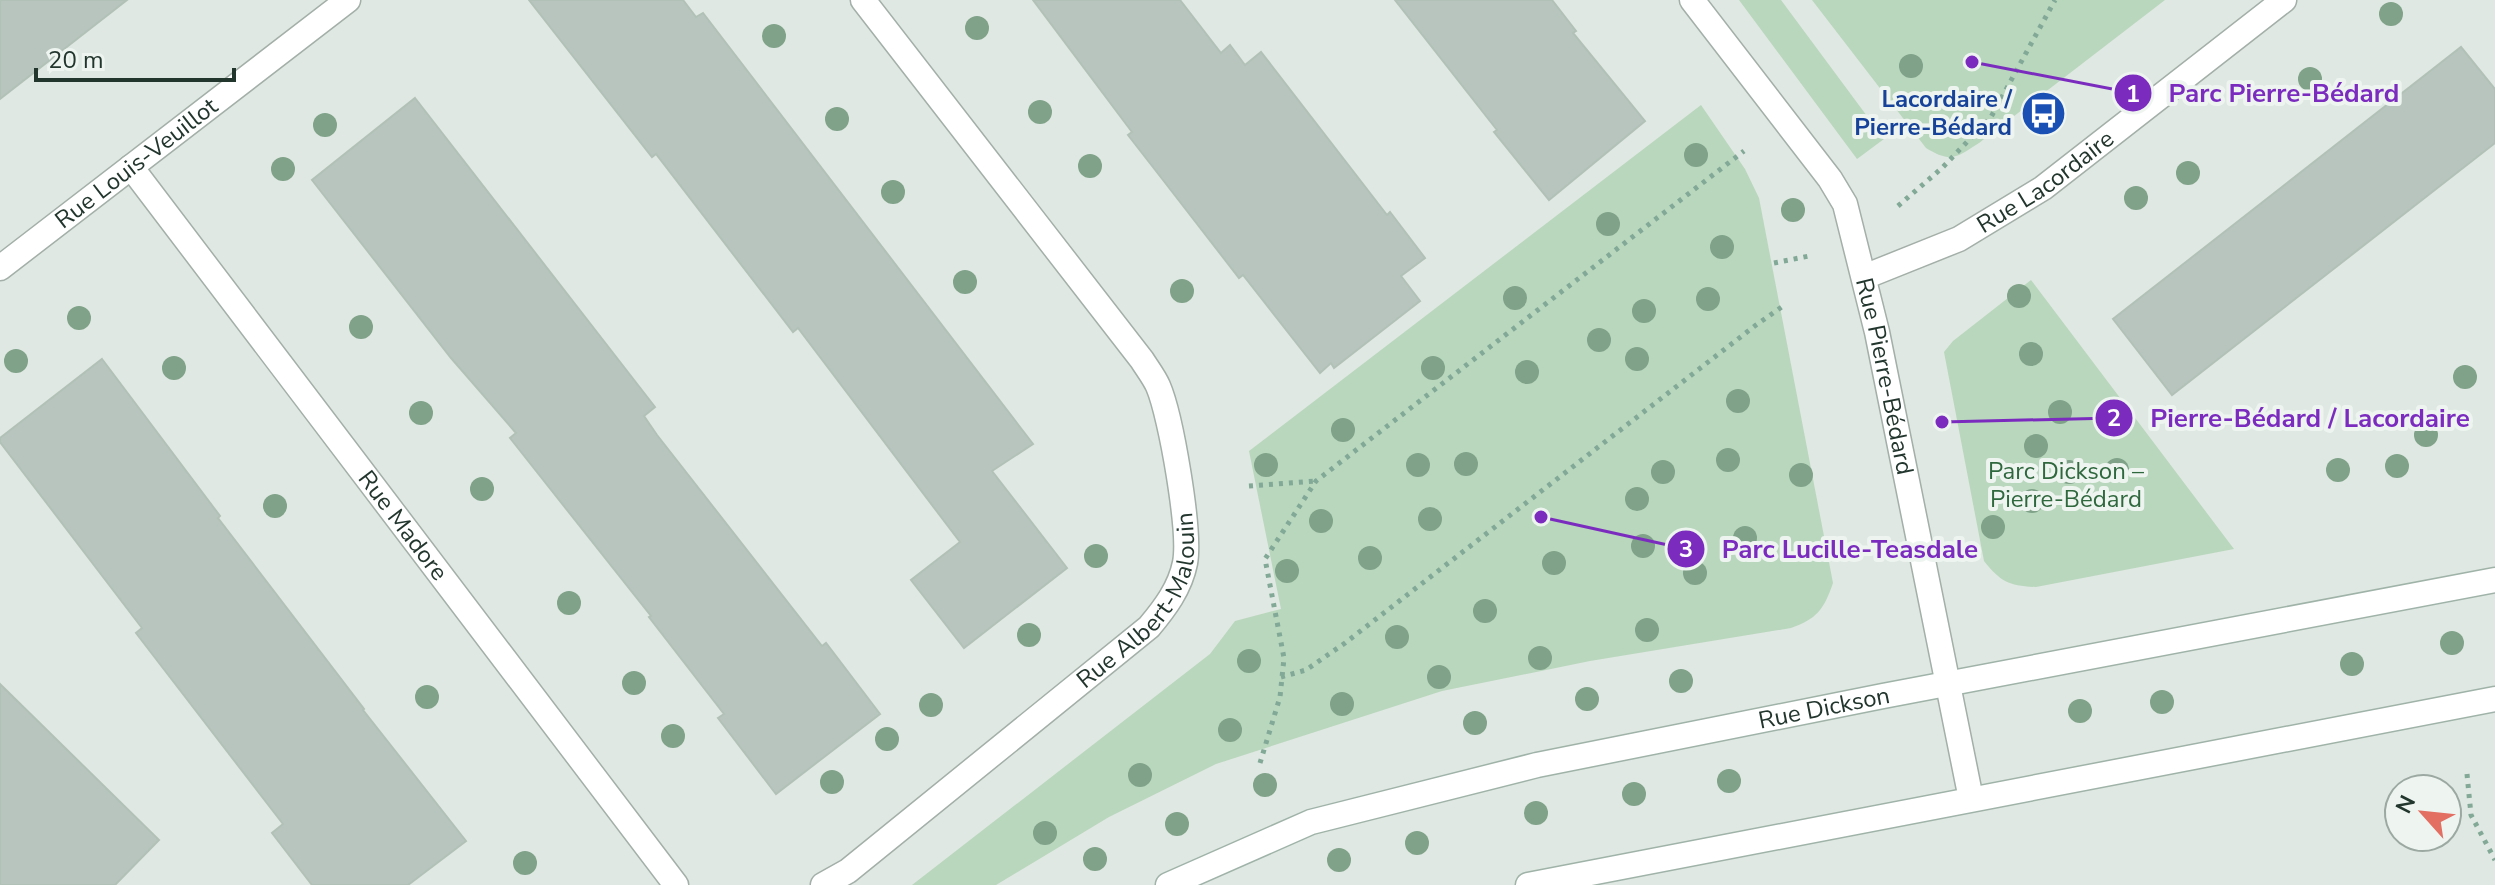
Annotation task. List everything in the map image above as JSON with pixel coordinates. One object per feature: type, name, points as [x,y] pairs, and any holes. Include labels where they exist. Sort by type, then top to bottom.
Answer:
[{"type":"street","name":"Rue Louis-Veuillot","points":[[0,268],[348,0]]},
{"type":"street","name":"Rue Albert-Malouin","points":[[823,885],[848,871],[1149,627],[1177,588],[1185,562],[1187,534],[1167,416],[1158,386],[1142,360],[863,0]]},
{"type":"street","name":"Rue Pierre-Bédard","points":[[1692,0],[1830,179],[1845,204],[1864,277],[1971,799]]},
{"type":"street","name":"Rue Lacordaire","points":[[1864,277],[1959,239],[2043,188],[2284,0]]},
{"type":"street","name":"Rue Madore","points":[[131,167],[676,885]]},
{"type":"street","name":"Rue Dickson","points":[[1168,885],[1311,822],[1537,765],[2495,580]]},
{"type":"street","points":[[1528,885],[2495,699]]},
{"type":"path","points":[[1898,206],[1942,168],[1991,117],[2055,0]]},
{"type":"path","points":[[1260,763],[1280,697],[1284,658],[1265,559],[1316,481],[1744,151]]},
{"type":"path","points":[[1774,263],[1816,254]]},
{"type":"path","points":[[1281,677],[1306,670],[1345,643],[1786,304]]},
{"type":"path","points":[[1249,486],[1316,481]]},
{"type":"path","points":[[2467,774],[2471,815],[2495,860]]},
{"type":"green space","points":[[1739,0],[1781,0],[1884,139],[1857,159]]},
{"type":"green space","points":[[1812,0],[2165,0],[1979,143],[1959,155],[1948,157],[1926,148]]},
{"type":"green space","points":[[1701,105],[1745,169],[1759,198],[1833,583],[1818,612],[1791,628],[1590,661],[1442,691],[1216,764],[1109,817],[996,885],[912,885],[1210,654],[1235,621],[1281,609],[1249,451]]},
{"type":"green space","name":"Parc Dickson – Pierre-Bédard","points":[[2031,280],[2234,549],[2036,587],[2006,582],[1984,561],[1944,352],[1953,341]]},
{"type":"building","points":[[0,0],[127,0],[0,99]]},
{"type":"building","points":[[529,0],[683,0],[696,17],[703,13],[1033,444],[992,471],[1067,568],[964,648],[911,580],[960,542],[798,328],[793,332],[656,154],[652,157]]},
{"type":"building","points":[[1033,0],[1180,0],[1221,53],[1230,45],[1245,65],[1261,52],[1387,215],[1390,212],[1425,258],[1401,276],[1420,301],[1334,368],[1331,363],[1320,373],[1243,275],[1239,278],[1128,135],[1132,132]]},
{"type":"building","points":[[1395,0],[1552,0],[1576,31],[1573,33],[1645,121],[1549,200]]},
{"type":"building","points":[[2461,47],[2495,89],[2495,143],[2172,395],[2113,319]]},
{"type":"building","points":[[415,98],[655,407],[644,416],[657,435],[822,646],[826,643],[880,714],[776,794],[718,718],[724,714],[651,616],[510,438],[516,433],[451,358],[312,180]]},
{"type":"building","points":[[102,359],[220,516],[218,518],[466,841],[408,885],[312,885],[272,833],[283,824],[136,633],[142,628],[0,442],[0,438]]},
{"type":"building","points":[[0,684],[159,840],[115,885],[0,885]]},
{"type":"place","name":"Parc Pierre-Bédard","points":[[1972,62]]},
{"type":"place","name":"Lacordaire / Pierre-Bédard","points":[[2043,113]]},
{"type":"place","name":"Pierre-Bédard / Lacordaire","points":[[1942,422]]},
{"type":"place","name":"Parc Lucille-Teasdale","points":[[1541,517]]}]
